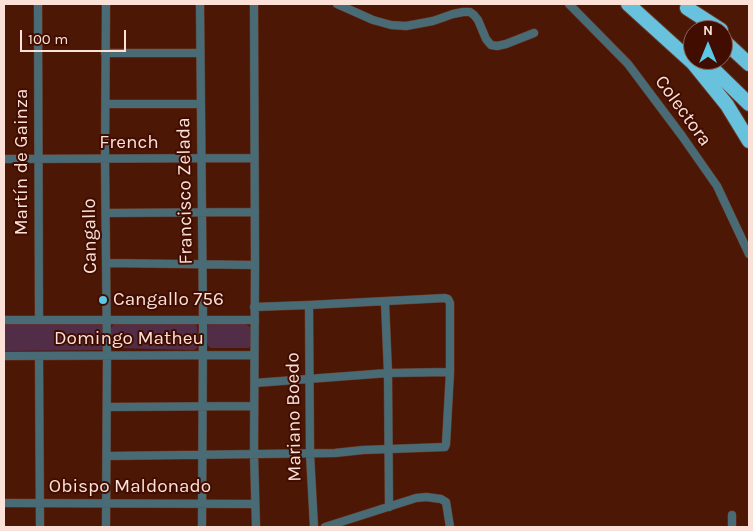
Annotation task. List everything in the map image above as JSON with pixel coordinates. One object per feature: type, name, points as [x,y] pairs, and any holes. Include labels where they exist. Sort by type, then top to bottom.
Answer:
[{"type":"highway","points":[[628,4],[693,63],[726,105],[749,141]]},
{"type":"highway","points":[[639,4],[683,41]]},
{"type":"highway","points":[[685,6],[701,20]]},
{"type":"highway","points":[[685,6],[706,20]]},
{"type":"highway","points":[[733,38],[749,53]]},
{"type":"highway","points":[[733,49],[749,64]]},
{"type":"highway","points":[[714,70],[749,104]]},
{"type":"street","name":"Martín de Gainza","points":[[38,4],[39,320]]},
{"type":"street","name":"Cangallo","points":[[106,4],[106,527]]},
{"type":"street","name":"Francisco Zelada","points":[[200,4],[203,320],[202,527]]},
{"type":"street","points":[[254,4],[254,454],[256,527]]},
{"type":"street","points":[[337,4],[373,20],[406,26],[420,24],[453,14],[470,12],[478,20],[486,39],[491,45],[497,46],[534,33]]},
{"type":"street","name":"Colectora","points":[[569,4],[628,64],[682,136],[717,186],[749,254]]},
{"type":"street","points":[[105,53],[200,53]]},
{"type":"street","points":[[106,104],[200,104]]},
{"type":"street","name":"French","points":[[4,159],[254,158]]},
{"type":"street","points":[[106,213],[255,212]]},
{"type":"street","points":[[107,263],[255,265]]},
{"type":"street","points":[[107,456],[310,454],[445,447],[450,372],[450,302],[448,299],[254,307]]},
{"type":"street","points":[[386,302],[389,507]]},
{"type":"street","name":"Mariano Boedo","points":[[309,306],[308,379],[314,527]]},
{"type":"street","name":"Domingo Matheu","points":[[4,320],[255,320]]},
{"type":"street","name":"Domingo Matheu","points":[[4,356],[254,355]]},
{"type":"street","points":[[39,356],[40,527]]},
{"type":"street","points":[[254,383],[388,373],[450,372]]},
{"type":"street","points":[[107,407],[254,406]]},
{"type":"street","points":[[325,527],[421,497],[441,499],[446,502],[450,527]]},
{"type":"street","name":"Obispo Maldonado","points":[[4,504],[255,504]]},
{"type":"street","points":[[732,515],[732,527]]},
{"type":"shaded area","points":[[118,322],[193,323],[197,327],[197,348],[194,350],[114,348],[111,345],[111,328]]},
{"type":"shaded area","points":[[243,322],[250,327],[251,345],[249,348],[209,347],[207,343],[208,325],[211,323]]},
{"type":"shaded area","points":[[4,323],[103,324],[104,348],[103,350],[4,351]]},
{"type":"place","name":"Cangallo 756","points":[[103,300]]}]
